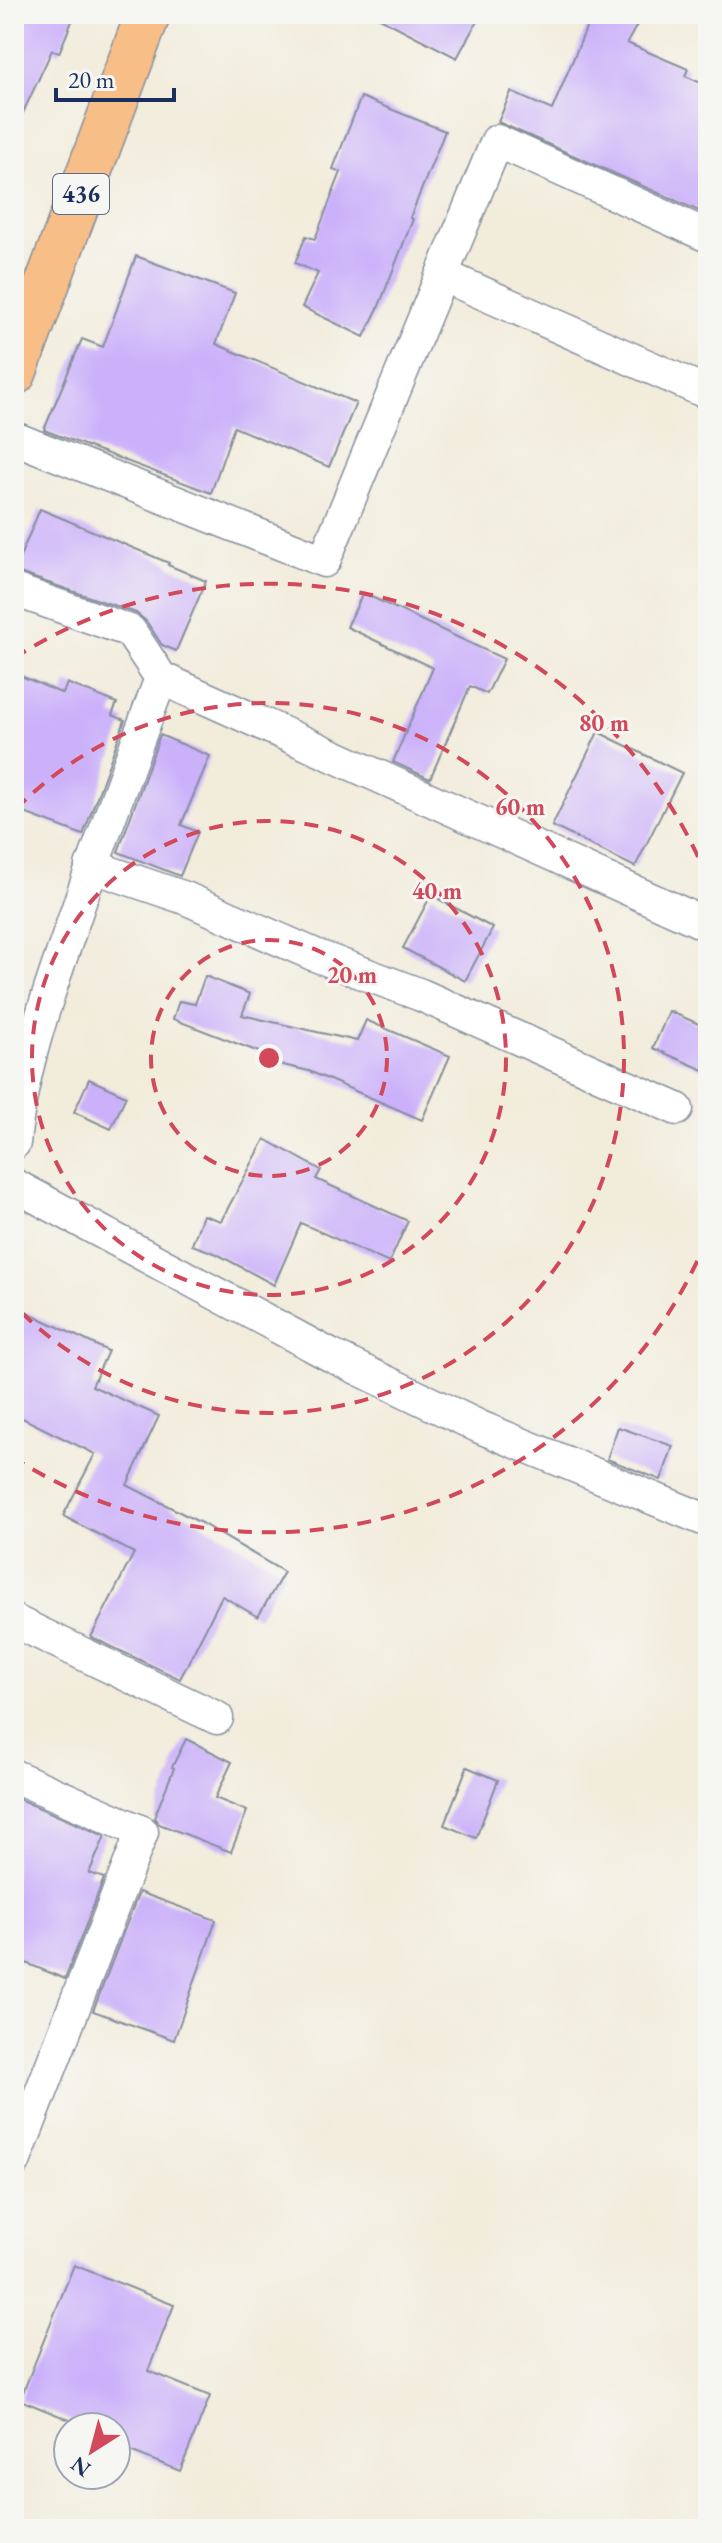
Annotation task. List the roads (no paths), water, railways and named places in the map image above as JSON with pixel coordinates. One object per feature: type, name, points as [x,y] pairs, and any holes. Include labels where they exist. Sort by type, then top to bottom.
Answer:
[{"type":"main road","name":"436","points":[[14,373],[22,328],[148,14]]},
{"type":"street","points":[[14,438],[324,561],[497,141],[708,236]]},
{"type":"street","points":[[442,275],[708,393]]},
{"type":"street","points":[[14,590],[130,631],[161,678],[708,925]]},
{"type":"street","points":[[15,1126],[46,1001],[91,866],[161,678]]},
{"type":"street","points":[[91,866],[185,898],[315,955],[421,995],[677,1109]]},
{"type":"street","points":[[14,1185],[345,1362],[480,1427],[708,1521]]},
{"type":"street","points":[[14,1621],[217,1718]]},
{"type":"street","points":[[14,1776],[142,1832],[14,2162]]}]
